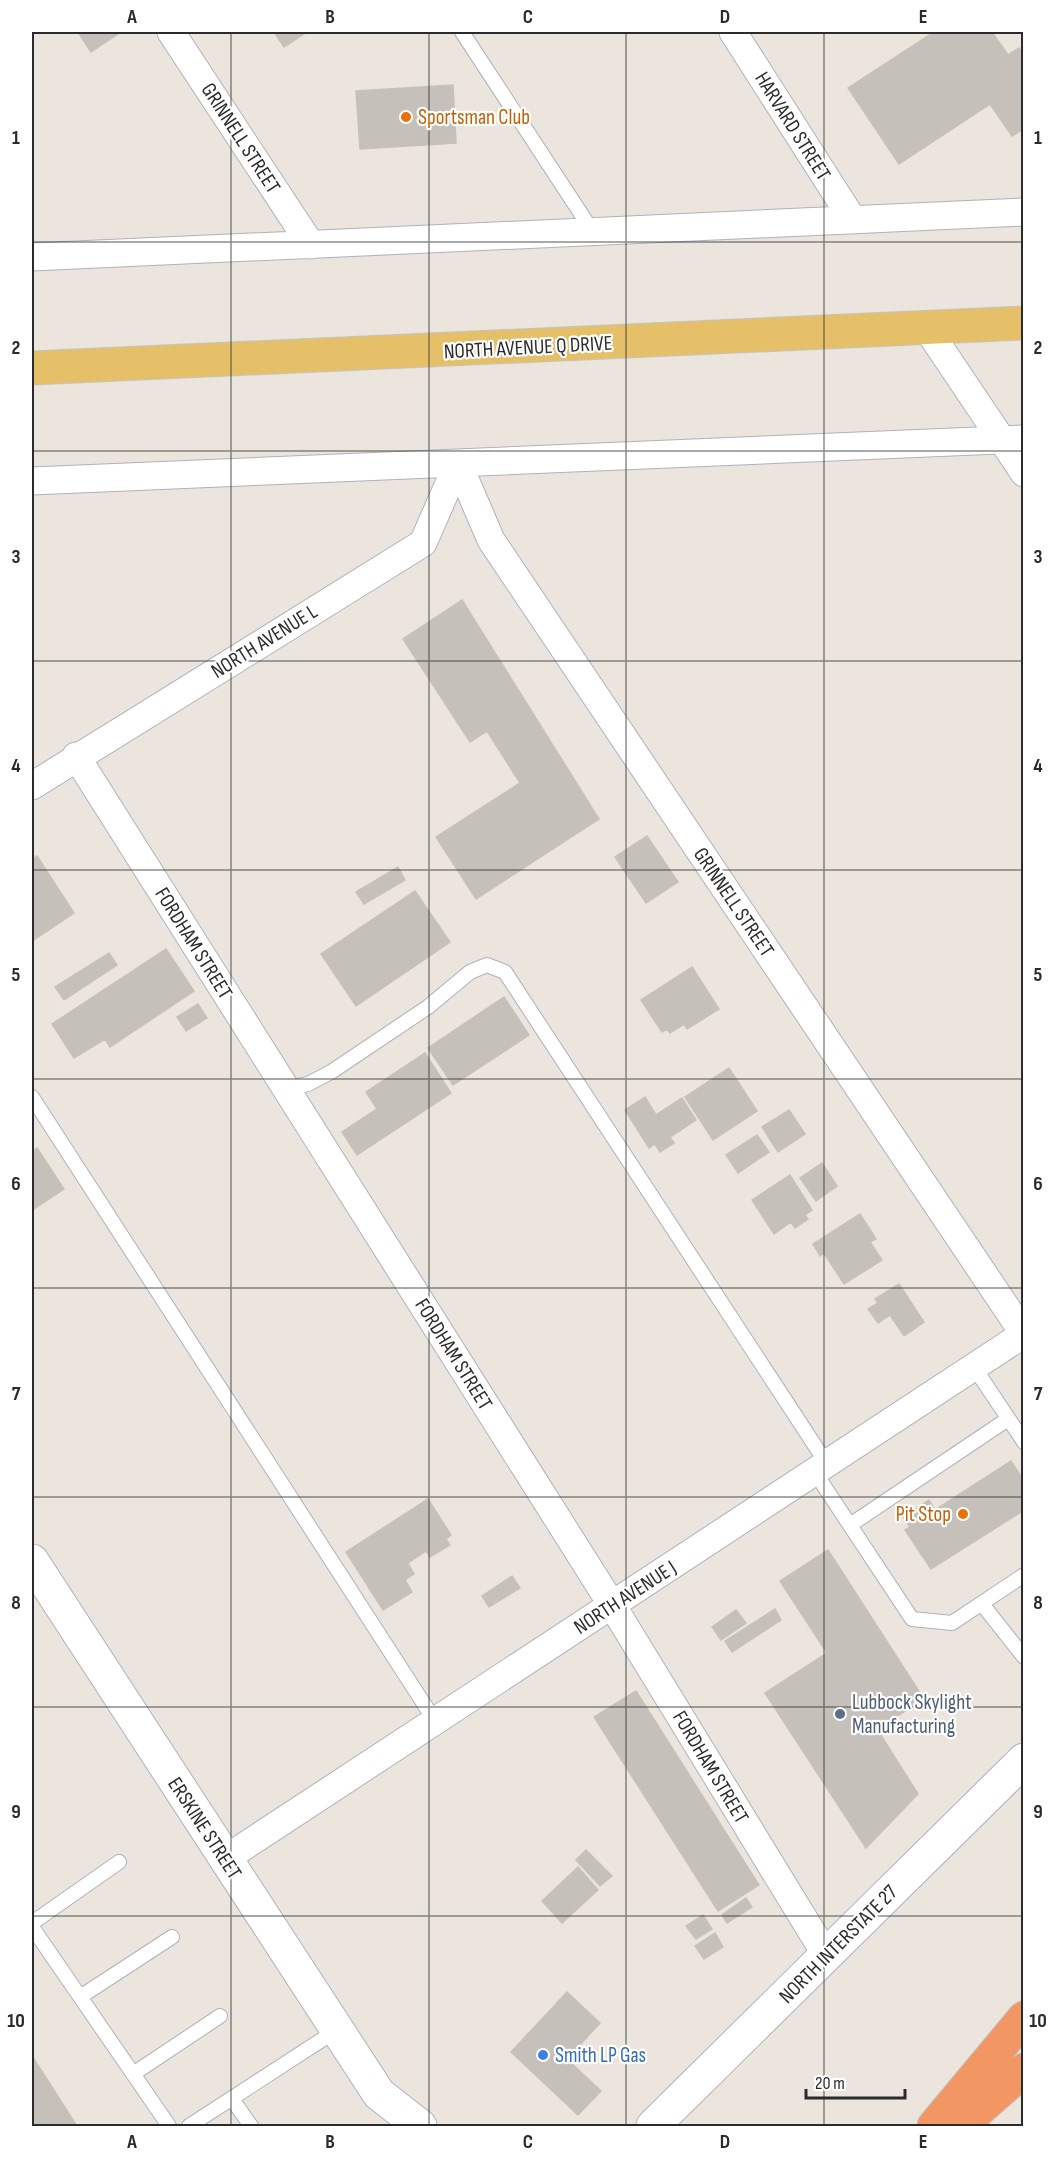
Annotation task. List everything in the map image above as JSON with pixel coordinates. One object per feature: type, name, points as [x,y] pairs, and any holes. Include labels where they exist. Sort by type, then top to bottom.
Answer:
[{"type":"highway","points":[[934,2127],[1023,2018]]},
{"type":"highway","points":[[960,2127],[1023,2070]]},
{"type":"main road","name":"NORTH AVENUE Q DRIVE","points":[[32,368],[1023,323]]},
{"type":"main road","name":"ERSKINE STREET","points":[[32,1561],[379,2094],[420,2127]]},
{"type":"main road","name":"NORTH INTERSTATE 27","points":[[653,2127],[1023,1760]]},
{"type":"main road","name":"ERSKINE STREET","points":[[379,2094],[385,2127]]},
{"type":"street","name":"GRINNELL STREET","points":[[171,32],[311,245]]},
{"type":"street","name":"HARVARD STREET","points":[[733,32],[853,220]]},
{"type":"street","points":[[32,257],[1023,212]]},
{"type":"street","points":[[926,327],[1013,440],[1023,473]]},
{"type":"street","points":[[32,481],[1013,440]]},
{"type":"street","name":"GRINNELL STREET","points":[[458,463],[491,540],[1023,1334]]},
{"type":"street","name":"NORTH AVENUE L","points":[[32,786],[76,756],[423,543],[458,463]]},
{"type":"street","name":"FORDHAM STREET","points":[[76,756],[612,1605],[826,1956]]},
{"type":"street","name":"NORTH AVENUE J","points":[[225,1859],[1023,1334]]},
{"type":"lane","points":[[462,32],[593,232]]},
{"type":"lane","points":[[285,1088],[308,1084],[330,1072],[428,1007],[470,972],[487,965],[505,972],[820,1468],[850,1525],[912,1619],[952,1623],[1023,1575]]},
{"type":"lane","points":[[32,1097],[435,1721]]},
{"type":"lane","points":[[974,1367],[1023,1442]]},
{"type":"lane","points":[[850,1525],[1008,1419]]},
{"type":"lane","points":[[982,1604],[1023,1658]]},
{"type":"lane","points":[[119,1862],[32,1925],[169,2127]]},
{"type":"lane","points":[[80,1997],[171,1937]]},
{"type":"lane","points":[[133,2074],[220,2016]]},
{"type":"lane","points":[[189,2127],[337,2030]]},
{"type":"lane","points":[[232,2099],[250,2127]]},
{"type":"building","points":[[78,32],[121,32],[91,52]]},
{"type":"building","points":[[274,32],[307,32],[284,47]]},
{"type":"building","points":[[934,32],[992,32],[1008,55],[1019,48],[1024,55],[1024,129],[1012,136],[990,104],[899,164],[848,88]]},
{"type":"building","name":"Sportsman Club","points":[[453,85],[456,143],[360,149],[356,91]]},
{"type":"building","points":[[462,600],[599,819],[476,899],[436,837],[520,783],[487,731],[470,742],[403,639]]},
{"type":"building","points":[[647,836],[678,882],[646,903],[615,857]]},
{"type":"building","points":[[37,856],[74,913],[32,941],[32,860]]},
{"type":"building","points":[[398,867],[405,880],[364,904],[356,892]]},
{"type":"building","points":[[415,891],[450,942],[356,1006],[321,954]]},
{"type":"building","points":[[166,949],[194,991],[110,1047],[105,1039],[74,1058],[52,1024]]},
{"type":"building","points":[[109,953],[117,965],[64,1000],[55,987]]},
{"type":"building","points":[[692,967],[719,1009],[687,1029],[684,1024],[670,1033],[667,1029],[662,1032],[641,1000]]},
{"type":"building","points":[[504,997],[529,1035],[453,1085],[428,1048]]},
{"type":"building","points":[[198,1004],[207,1018],[186,1031],[177,1017]]},
{"type":"building","points":[[425,1053],[451,1093],[357,1155],[342,1132],[377,1109],[366,1092]]},
{"type":"building","points":[[729,1068],[757,1111],[713,1140],[685,1097]]},
{"type":"building","points":[[645,1097],[656,1115],[682,1098],[696,1120],[670,1137],[674,1143],[660,1152],[655,1144],[649,1148],[625,1110]]},
{"type":"building","points":[[789,1110],[805,1134],[778,1152],[762,1127]]},
{"type":"building","points":[[757,1135],[769,1152],[738,1173],[726,1155]]},
{"type":"building","points":[[37,1148],[64,1189],[32,1210],[32,1152]]},
{"type":"building","points":[[822,1163],[837,1186],[816,1201],[800,1178]]},
{"type":"building","points":[[790,1175],[812,1210],[805,1215],[808,1219],[795,1228],[791,1222],[774,1234],[752,1200]]},
{"type":"building","points":[[860,1214],[876,1239],[870,1242],[882,1260],[844,1284],[824,1253],[820,1256],[813,1244]]},
{"type":"building","points":[[899,1284],[924,1322],[904,1336],[890,1315],[878,1323],[868,1309],[878,1303],[875,1299]]},
{"type":"building","name":"Pit Stop","points":[[1011,1461],[1024,1481],[1024,1510],[931,1569],[905,1530],[910,1527],[903,1517],[929,1500],[935,1510]]},
{"type":"building","points":[[428,1499],[451,1535],[446,1539],[450,1545],[430,1557],[426,1551],[408,1563],[414,1574],[405,1580],[412,1592],[383,1610],[346,1552]]},
{"type":"building","name":"Lubbock Skylight Manufacturing","points":[[828,1550],[924,1699],[877,1729],[918,1794],[866,1848],[765,1693],[827,1653],[780,1581]]},
{"type":"building","points":[[512,1576],[520,1588],[489,1607],[482,1596]]},
{"type":"building","points":[[775,1609],[781,1620],[732,1652],[725,1641]]},
{"type":"building","points":[[736,1610],[746,1623],[721,1640],[712,1627]]},
{"type":"building","points":[[636,1691],[759,1885],[718,1911],[594,1717]]},
{"type":"building","points":[[586,1850],[612,1876],[600,1886],[576,1860]]},
{"type":"building","points":[[578,1867],[598,1890],[562,1923],[542,1901]]},
{"type":"building","points":[[746,1898],[752,1907],[727,1923],[722,1915]]},
{"type":"building","points":[[703,1915],[712,1929],[696,1939],[686,1926]]},
{"type":"building","points":[[715,1933],[723,1947],[704,1959],[695,1946]]},
{"type":"building","name":"Smith LP Gas","points":[[567,1992],[600,2023],[567,2059],[601,2091],[578,2115],[511,2052]]},
{"type":"building","points":[[32,2056],[77,2126],[32,2126]]},
{"type":"place","name":"Sportsman Club","points":[[406,117]]},
{"type":"place","name":"Pit Stop","points":[[963,1514]]},
{"type":"place","name":"Lubbock Skylight Manufacturing","points":[[840,1714]]},
{"type":"place","name":"Smith LP Gas","points":[[543,2055]]}]
